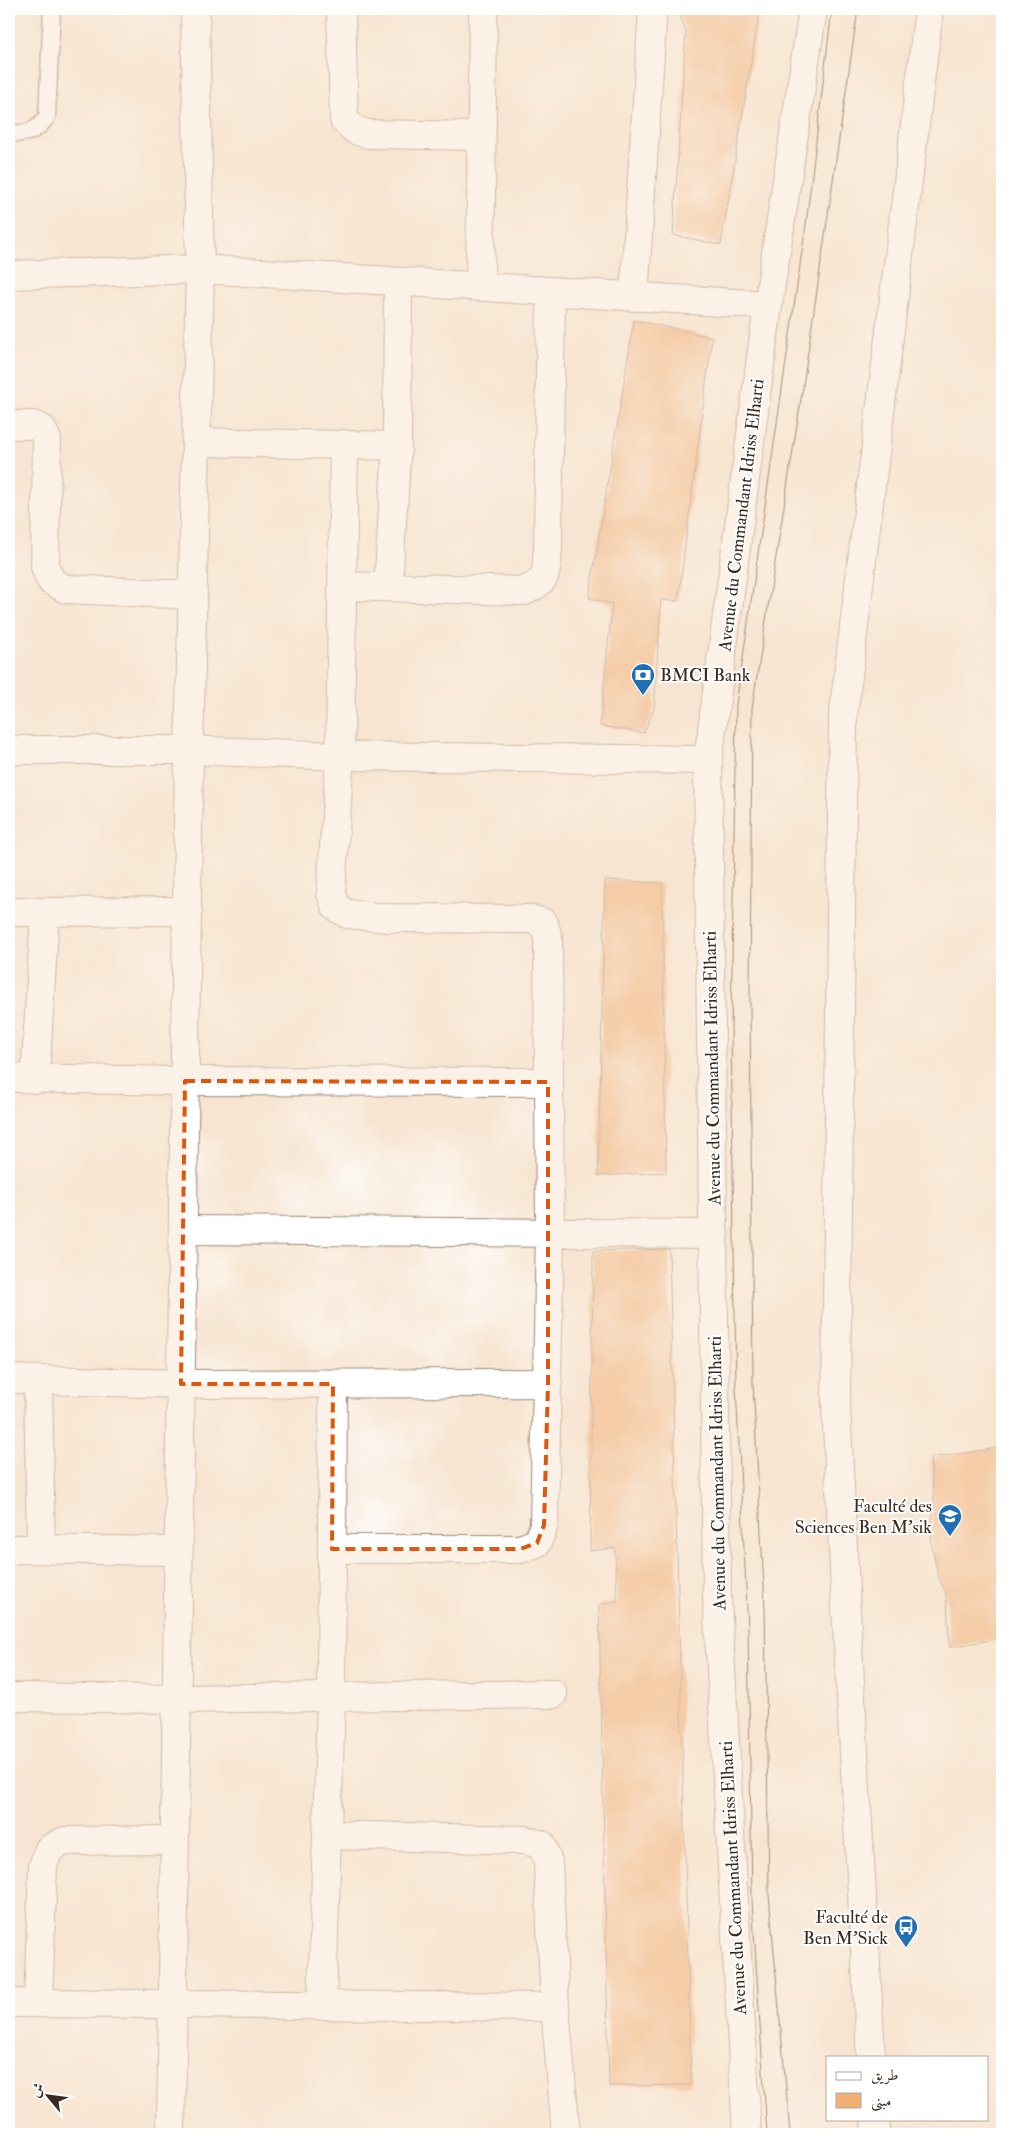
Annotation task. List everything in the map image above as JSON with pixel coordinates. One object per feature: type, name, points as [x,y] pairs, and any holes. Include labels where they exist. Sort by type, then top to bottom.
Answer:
[{"type":"street","points":[[171,2134],[189,750],[200,269],[195,9]]},
{"type":"street","points":[[341,9],[344,120],[355,130],[368,134],[481,136]]},
{"type":"street","points":[[480,287],[483,9]]},
{"type":"street","points":[[634,296],[653,9]]},
{"type":"street","name":"Avenue du Commandant Idriss Elharti","points":[[747,2134],[717,1598],[708,760],[768,305],[813,9]]},
{"type":"street","points":[[872,2056],[844,1592],[836,1404],[843,717],[929,9]]},
{"type":"street","points":[[9,274],[200,269],[768,305]]},
{"type":"street","points":[[388,587],[397,446],[398,282]]},
{"type":"street","points":[[342,586],[525,591],[539,584],[544,576],[548,549],[552,292]]},
{"type":"street","points":[[9,425],[33,425],[42,429],[48,440],[45,567],[52,581],[66,589],[193,595]]},
{"type":"street","points":[[196,442],[397,446]]},
{"type":"street","points":[[332,1549],[520,1549],[537,1543],[544,1525],[550,1233],[548,938],[544,923],[530,919],[389,918],[347,914],[336,907],[331,893],[340,756],[344,444]]},
{"type":"street","points":[[9,750],[189,750],[340,756],[708,760]]},
{"type":"street","points":[[9,912],[188,911]]},
{"type":"street","points":[[45,912],[22,1079],[548,1082]]},
{"type":"street","points":[[183,1230],[714,1234]]},
{"type":"street","points":[[9,1380],[181,1384],[548,1383]]},
{"type":"street","points":[[38,1380],[41,1549]]},
{"type":"street","points":[[322,2005],[331,1697],[333,1384]]},
{"type":"street","points":[[9,1549],[178,1552]]},
{"type":"street","points":[[9,1697],[176,1700],[553,1694]]},
{"type":"street","points":[[327,1835],[525,1840],[542,1844],[548,1862],[555,2006],[566,2134]]},
{"type":"street","points":[[38,2003],[43,1866],[49,1849],[64,1841],[174,1840]]},
{"type":"street","points":[[9,2003],[555,2006]]},
{"type":"street","points":[[875,2120],[876,2134]]},
{"type":"lane","points":[[9,133],[26,134],[40,126],[47,117],[52,9]]},
{"type":"highlighted area","points":[[185,1081],[548,1082],[548,1383],[544,1525],[537,1543],[520,1549],[332,1549],[333,1384],[181,1384]]},
{"type":"building","points":[[677,9],[760,9],[721,245],[673,235],[686,30]]},
{"type":"building","points":[[634,320],[712,337],[678,601],[661,600],[654,708],[644,733],[600,726],[612,604],[589,598]]},
{"type":"building","points":[[605,880],[662,883],[666,1172],[598,1176]]},
{"type":"building","points":[[669,1249],[691,2085],[609,2086],[599,1605],[617,1601],[615,1548],[590,1551],[593,1251]]},
{"type":"building","points":[[998,1448],[1002,1497],[1002,1638],[950,1647],[946,1593],[938,1576],[932,1546],[931,1525],[935,1506],[930,1458]]},
{"type":"tram line","points":[[767,2134],[752,1900],[748,1629],[736,1387],[731,1029],[736,705],[806,224],[832,9]]},
{"type":"tram line","points":[[790,2134],[769,1895],[765,1607],[753,1385],[750,999],[752,708],[802,393],[858,9]]},
{"type":"place","name":"BMCI Bank","points":[[643,696]]},
{"type":"place","name":"Faculté des Sciences Ben M'sik","points":[[950,1537]]},
{"type":"place","name":"Faculté de Ben M'Sick","points":[[906,1948]]}]
